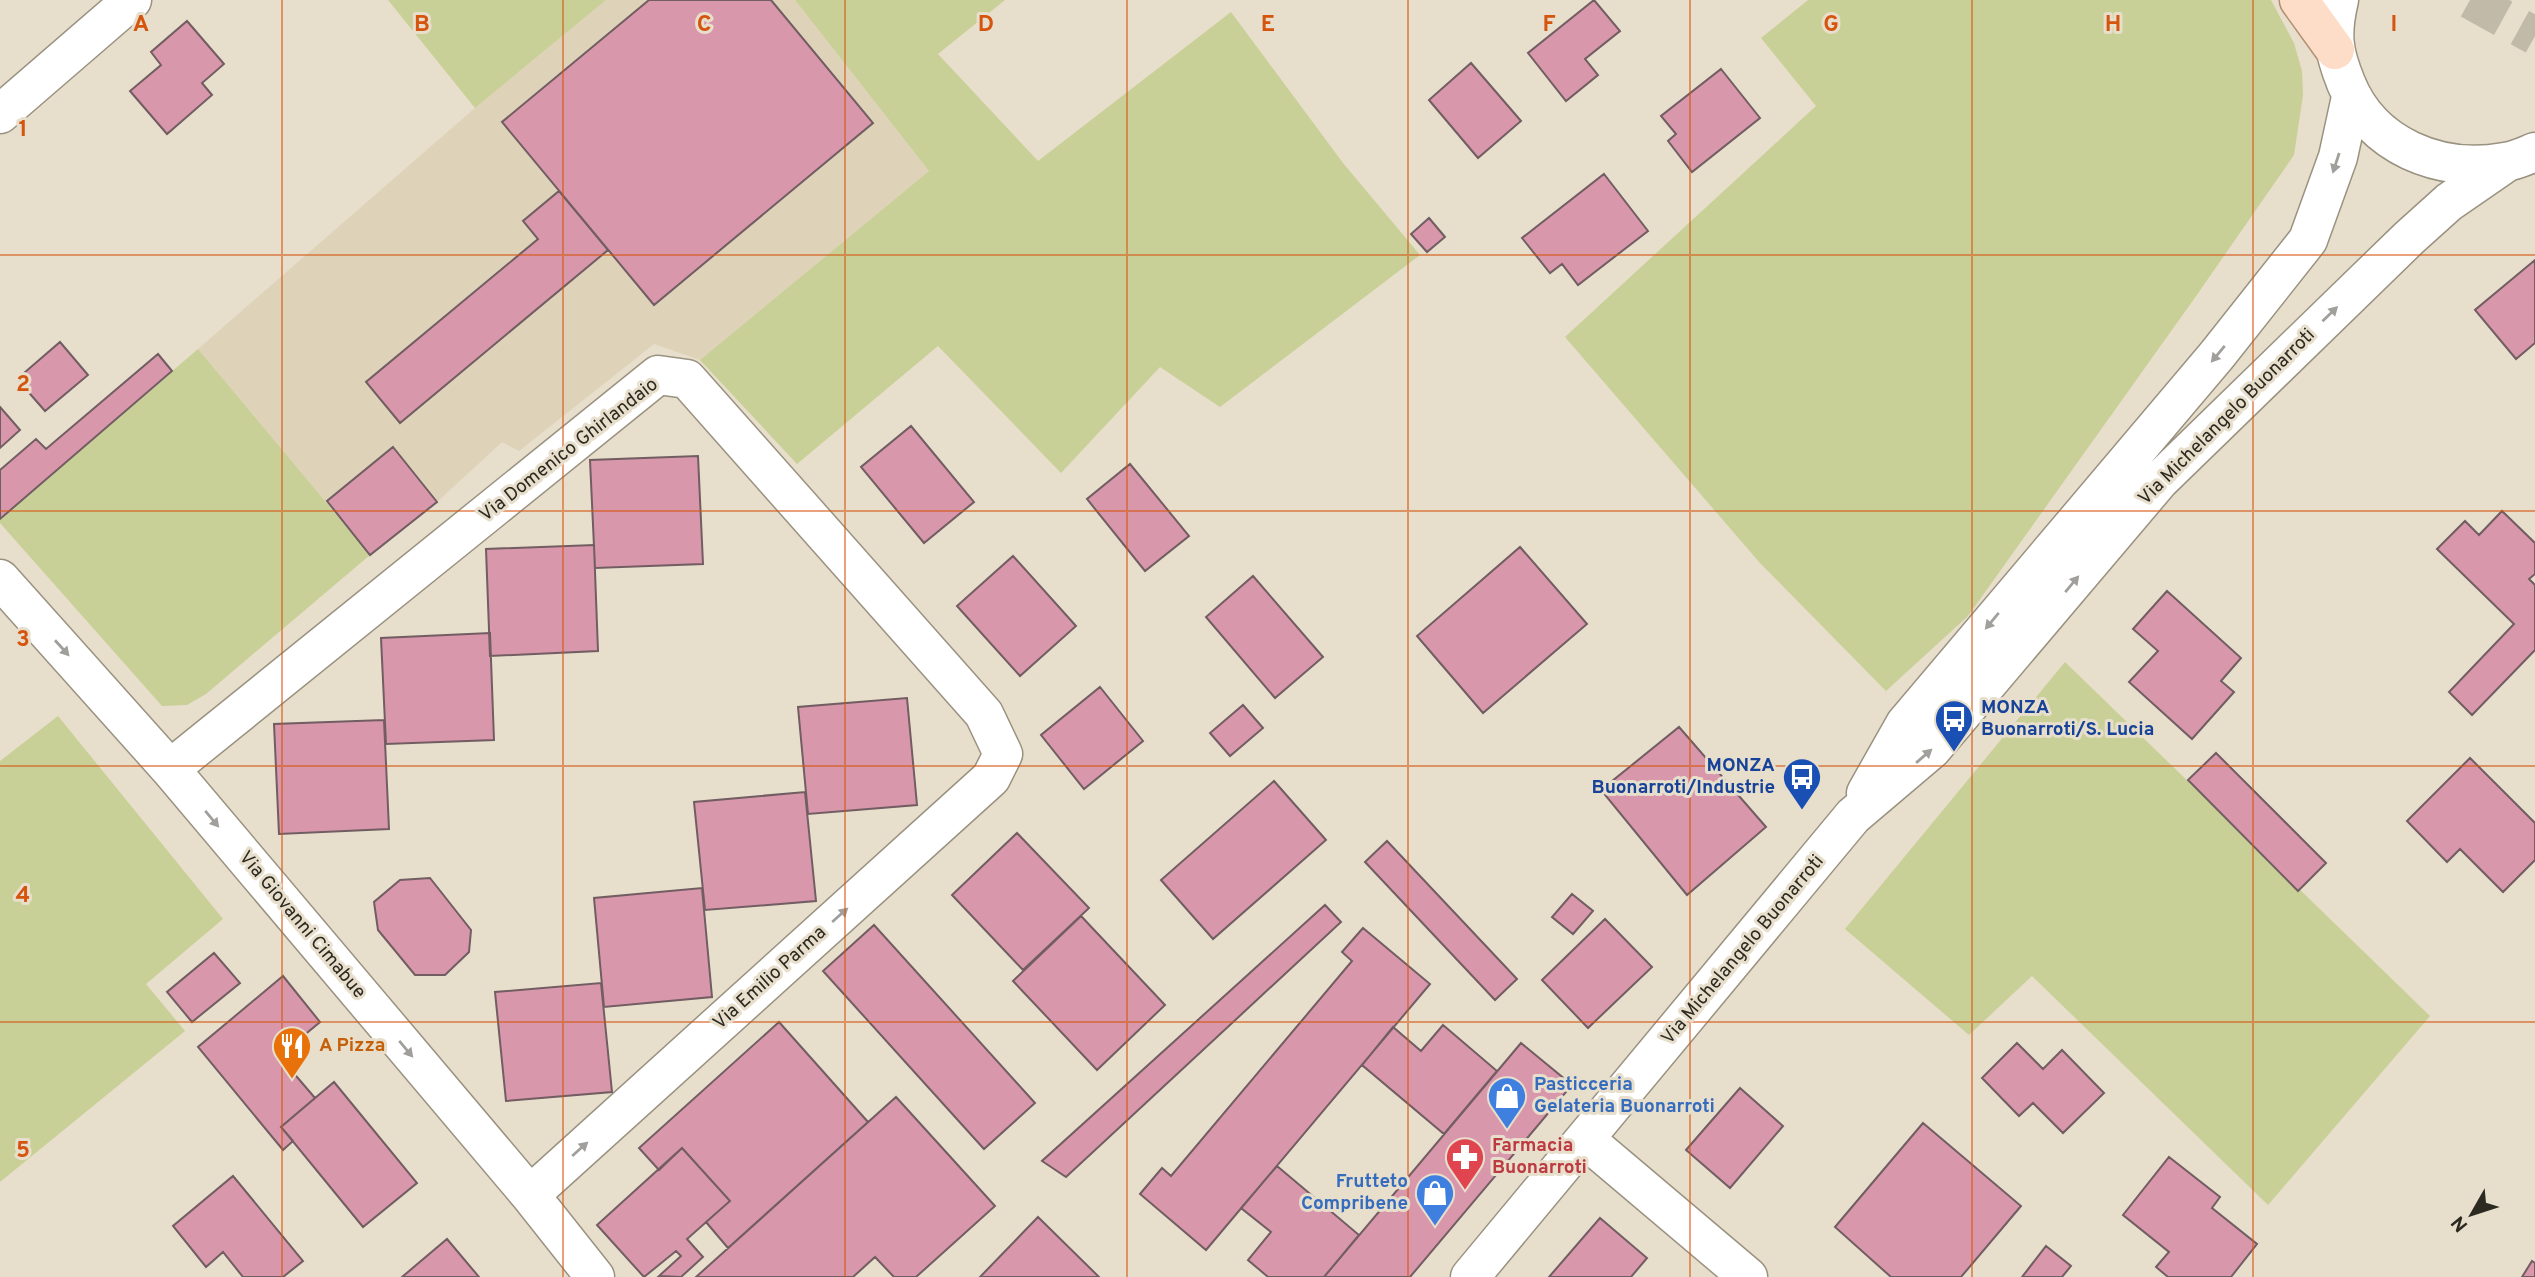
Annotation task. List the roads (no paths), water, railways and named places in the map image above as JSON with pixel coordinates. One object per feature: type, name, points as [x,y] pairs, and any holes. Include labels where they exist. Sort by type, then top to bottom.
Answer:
[{"type":"main road","points":[[2299,0],[2335,50]]},
{"type":"street","points":[[0,114],[132,0]]},
{"type":"street","points":[[2339,0],[2333,26],[2335,50],[2351,97],[2364,116],[2382,134],[2407,151],[2433,160],[2481,165],[2521,157]]},
{"type":"street","name":"Via Michelangelo Buonarroti","points":[[1853,817],[1905,724],[2225,345],[2308,240],[2338,157],[2351,97]]},
{"type":"street","name":"Via Michelangelo Buonarroti","points":[[1471,1277],[1853,817],[1933,749],[2159,481],[2449,202],[2521,157]]},
{"type":"street","name":"Via Domenico Ghirlandaio","points":[[170,769],[659,375],[687,379],[984,714],[1003,754]]},
{"type":"street","name":"Via Giovanni Cimabue","points":[[0,579],[170,769],[530,1195],[592,1276]]},
{"type":"street","name":"Via Emilio Parma","points":[[530,1195],[991,778],[1003,754]]},
{"type":"street","points":[[1586,1140],[1748,1277]]},
{"type":"tunnel","points":[[2470,0],[2535,36]]},
{"type":"place","name":"MONZA Buonarroti/S. Lucia","points":[[1954,753]]},
{"type":"place","name":"MONZA Buonarroti/Industrie","points":[[1802,811]]},
{"type":"place","name":"A Pizza","points":[[292,1080]]},
{"type":"place","name":"Pasticceria Gelateria Buonarroti","points":[[1507,1130]]},
{"type":"place","name":"Farmacia Buonarroti","points":[[1465,1191]]},
{"type":"place","name":"Frutteto Compribene","points":[[1435,1227]]}]
